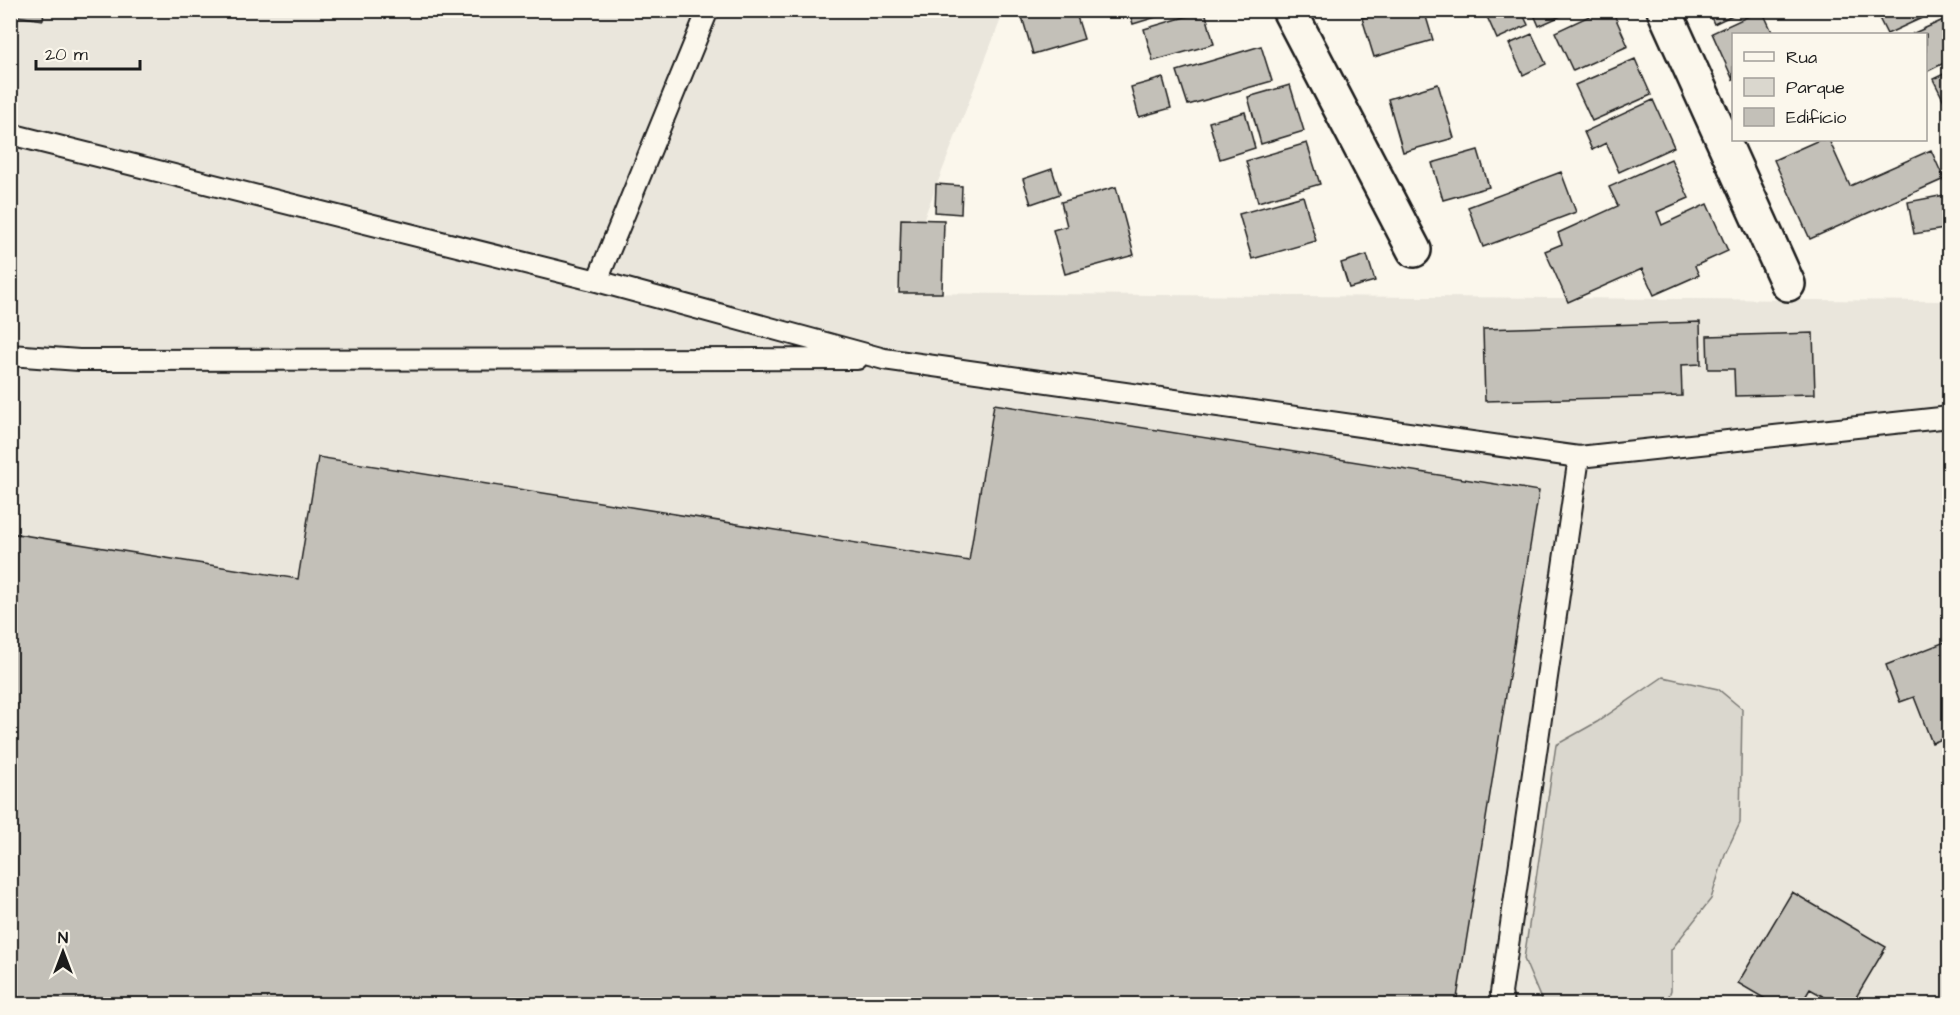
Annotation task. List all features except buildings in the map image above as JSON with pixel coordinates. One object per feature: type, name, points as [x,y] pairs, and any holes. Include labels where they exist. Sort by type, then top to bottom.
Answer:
[{"type":"street","points":[[1289,10],[1414,250]]},
{"type":"street","points":[[1664,10],[1788,284]]},
{"type":"lane","points":[[597,281],[708,10]]},
{"type":"lane","points":[[10,134],[597,281],[884,359],[1579,457],[1950,417]]},
{"type":"lane","points":[[10,355],[79,360],[884,359]]},
{"type":"lane","points":[[1503,1005],[1501,993],[1579,457]]},
{"type":"shaded area","points":[[10,11],[1004,11],[895,293],[1949,301],[1949,1004],[11,1004]]},
{"type":"green space","points":[[1663,677],[1718,689],[1742,709],[1740,823],[1725,854],[1711,899],[1671,950],[1671,990],[1666,1004],[1543,1004],[1524,959],[1556,745],[1597,722]]}]
